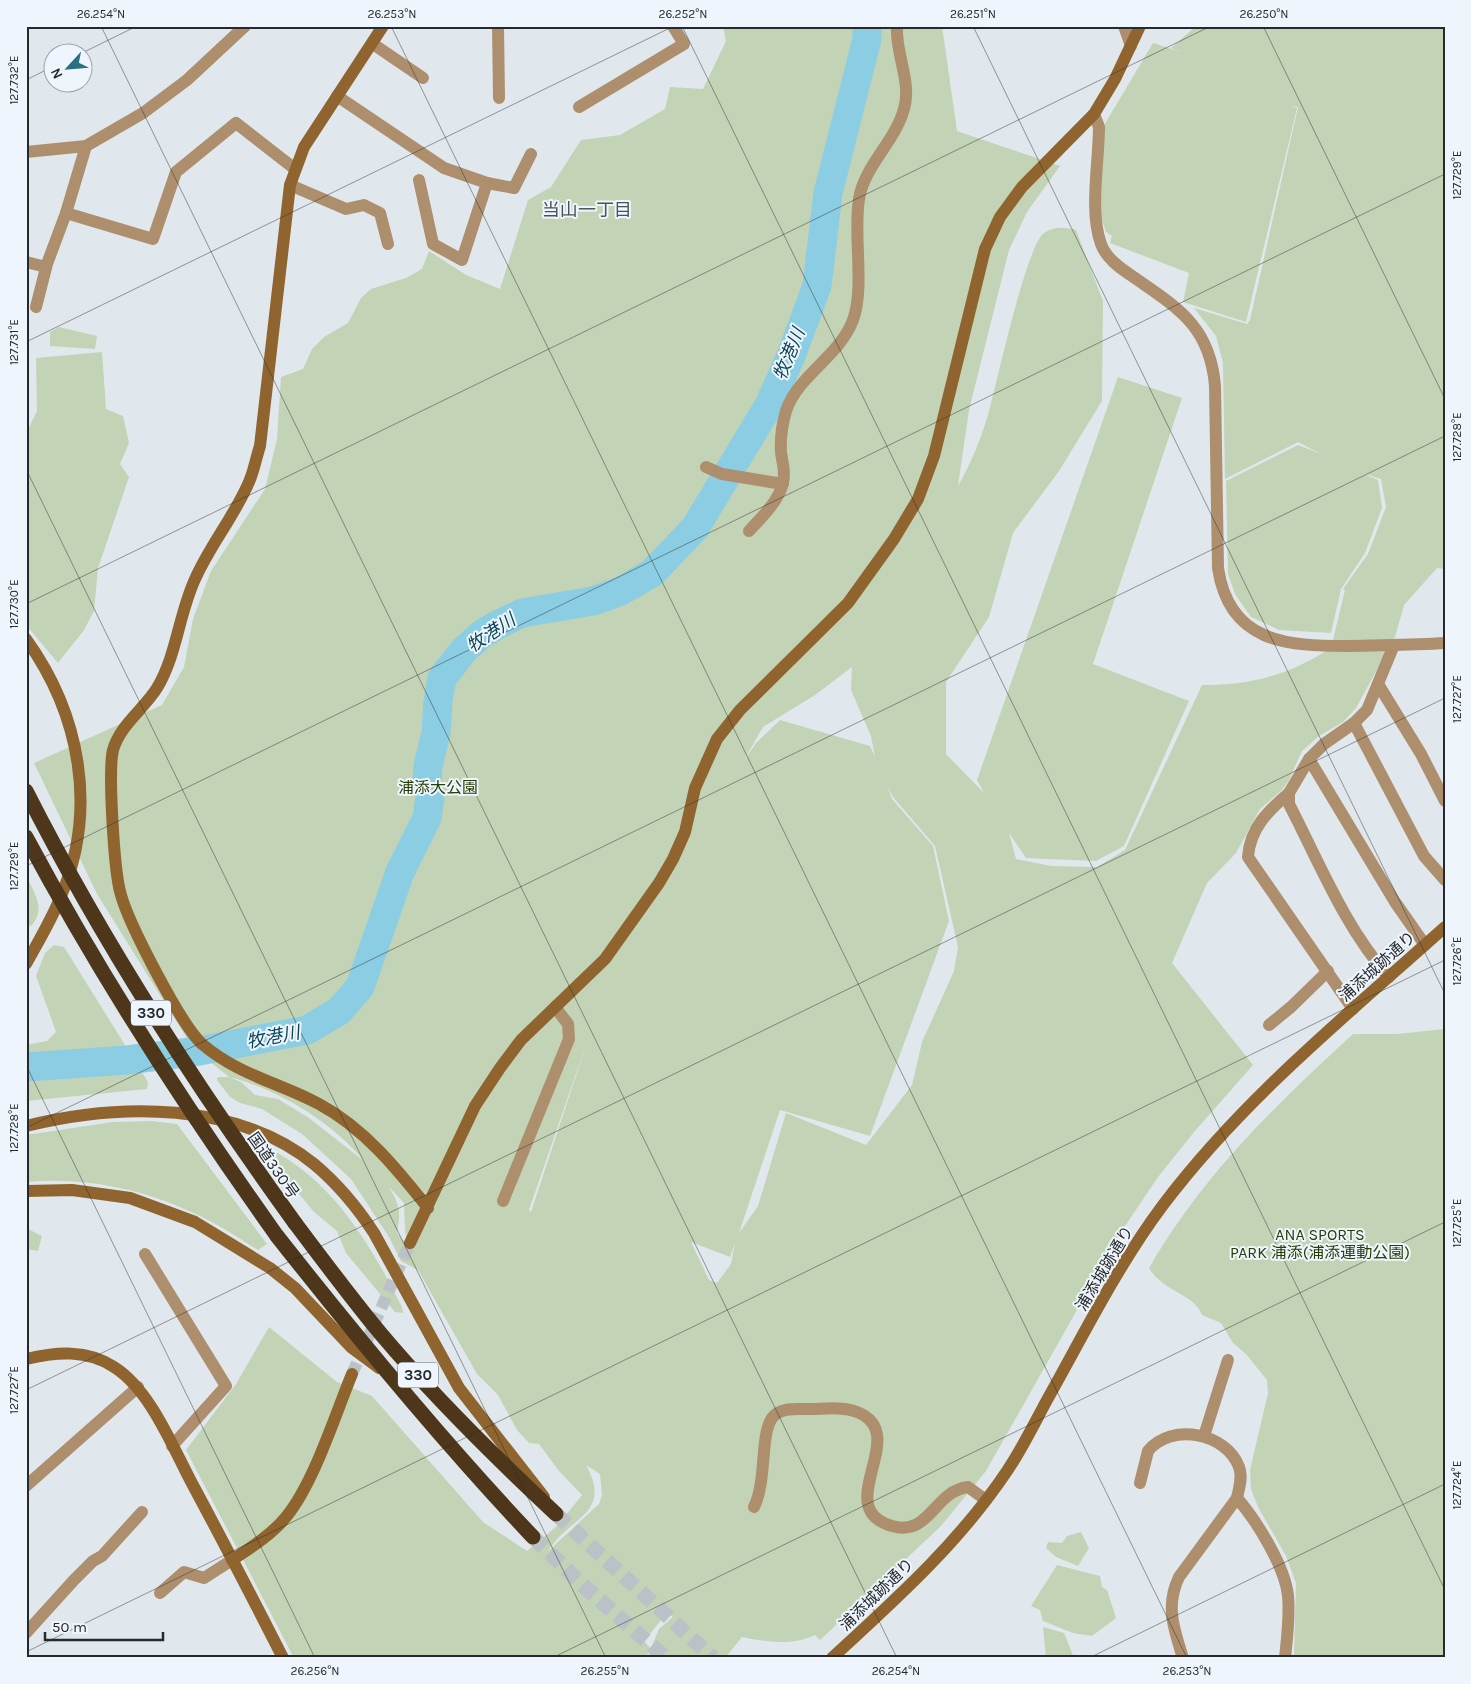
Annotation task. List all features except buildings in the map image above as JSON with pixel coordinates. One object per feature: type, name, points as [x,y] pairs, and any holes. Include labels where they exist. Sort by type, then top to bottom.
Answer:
[{"type":"highway","name":"国道330号","points":[[26,791],[69,874],[128,974],[201,1090],[294,1224],[381,1334],[419,1377],[477,1438],[556,1514]]},
{"type":"highway","name":"330","points":[[26,837],[123,1008],[200,1127],[277,1236],[387,1374],[533,1537]]},
{"type":"street","points":[[26,152],[86,146],[143,113],[187,80],[245,26]]},
{"type":"street","points":[[383,26],[304,147],[295,169],[290,185],[260,446],[249,482],[195,578],[167,667],[157,689],[117,739],[112,752],[115,846],[120,894],[129,919],[172,999],[200,1042],[227,1063],[254,1078],[319,1104],[351,1125],[400,1173],[428,1208]]},
{"type":"street","points":[[498,26],[499,98]]},
{"type":"street","points":[[579,107],[684,44],[672,26]]},
{"type":"street","points":[[749,531],[776,497],[784,468],[780,432],[787,409],[799,388],[840,345],[854,319],[858,283],[859,201],[863,181],[896,129],[905,108],[906,94],[896,37],[896,26]]},
{"type":"street","points":[[1124,26],[1131,46]]},
{"type":"street","points":[[410,1243],[475,1106],[500,1068],[521,1040],[605,959],[659,883],[673,860],[684,832],[694,788],[717,739],[740,710],[848,603],[918,499],[934,456],[985,249],[1000,217],[1022,187],[1094,114],[1115,79],[1140,26]]},
{"type":"street","points":[[373,44],[423,78]]},
{"type":"street","points":[[337,96],[444,168],[487,183],[514,188],[531,154]]},
{"type":"street","points":[[1094,114],[1099,127],[1096,209],[1101,245],[1116,264],[1188,318],[1203,338],[1212,360],[1215,386],[1218,568],[1224,595],[1232,609],[1254,631],[1287,643],[1394,646],[1445,643]]},
{"type":"street","points":[[66,213],[153,239],[176,172],[236,123],[295,169]]},
{"type":"street","points":[[36,307],[46,268],[66,213],[86,146]]},
{"type":"street","points":[[419,180],[433,244],[462,260],[487,183]]},
{"type":"street","points":[[290,185],[346,209],[364,205],[380,213],[388,244]]},
{"type":"street","points":[[26,262],[46,268]]},
{"type":"street","points":[[706,468],[722,474],[779,483]]},
{"type":"street","points":[[26,640],[40,658],[56,689],[70,723],[78,762],[80,808],[76,849],[62,895],[26,964]]},
{"type":"street","points":[[1353,1009],[1248,857],[1248,848],[1263,815],[1289,792],[1308,758],[1354,723],[1367,710],[1394,646]]},
{"type":"street","points":[[1378,684],[1421,754],[1445,801]]},
{"type":"street","points":[[1354,723],[1424,856],[1445,880]]},
{"type":"street","points":[[1308,758],[1395,902],[1425,945]]},
{"type":"street","points":[[1289,792],[1289,804],[1344,910],[1371,955],[1389,977]]},
{"type":"street","name":"浦添城跡通り","points":[[832,1658],[930,1565],[986,1500],[1019,1451],[1120,1270],[1163,1205],[1202,1156],[1250,1104],[1445,927]]},
{"type":"street","points":[[1269,1025],[1291,1007],[1328,971]]},
{"type":"street","points":[[503,1201],[569,1039],[568,1024],[555,1007]]},
{"type":"street","points":[[26,1126],[69,1118],[126,1112],[200,1115],[265,1134],[308,1160],[346,1194],[359,1211],[374,1233],[459,1388],[527,1473],[556,1514]]},
{"type":"street","points":[[26,1191],[72,1190],[130,1198],[195,1222],[270,1268],[295,1288],[352,1348],[387,1374]]},
{"type":"street","points":[[145,1254],[226,1386],[172,1446]]},
{"type":"street","points":[[26,1359],[55,1353],[89,1356],[114,1367],[138,1388],[172,1446],[283,1658]]},
{"type":"street","points":[[1204,1436],[1228,1360]]},
{"type":"street","points":[[160,1593],[184,1572],[204,1578],[259,1543],[274,1530],[298,1500],[352,1374]]},
{"type":"street","points":[[26,1486],[138,1388]]},
{"type":"street","points":[[754,1507],[762,1485],[769,1425],[776,1414],[792,1409],[847,1410],[857,1412],[873,1425],[879,1444],[868,1484],[867,1501],[873,1513],[884,1523],[905,1528],[919,1524],[956,1489],[968,1486],[986,1500]]},
{"type":"street","points":[[1140,1483],[1148,1451],[1157,1442],[1186,1434],[1204,1436],[1223,1447],[1239,1467],[1240,1483],[1236,1498],[1179,1577],[1172,1590],[1172,1616],[1183,1658]]},
{"type":"street","points":[[1236,1498],[1250,1514],[1285,1583],[1288,1595],[1285,1658]]},
{"type":"street","points":[[26,1632],[93,1560],[102,1556],[142,1512]]},
{"type":"green space","name":"浦添大公園","points":[[723,26],[942,26],[957,131],[1060,166],[1027,212],[1009,250],[969,410],[958,486],[980,440],[1029,262],[1037,243],[1044,233],[1055,228],[1076,230],[1103,301],[1102,401],[1059,471],[1013,533],[989,617],[946,682],[946,754],[984,793],[977,780],[1118,377],[1182,398],[1093,664],[1189,701],[1124,846],[1096,861],[1026,858],[1009,833],[1016,859],[1051,866],[1097,867],[1125,850],[1202,685],[1237,683],[1270,677],[1300,665],[1331,648],[1345,590],[1343,589],[1368,554],[1386,507],[1381,479],[1362,473],[1378,480],[1382,508],[1365,553],[1341,589],[1331,633],[1279,630],[1251,617],[1235,594],[1228,574],[1226,481],[1298,445],[1321,454],[1298,442],[1225,479],[1223,363],[1216,336],[1194,308],[1247,324],[1250,320],[1298,107],[1289,106],[1297,108],[1246,322],[1183,302],[1189,273],[1110,243],[1112,236],[1106,232],[1100,214],[1103,127],[1153,43],[1181,52],[1171,48],[1196,26],[1445,26],[1445,569],[1437,568],[1404,605],[1395,637],[1356,708],[1343,722],[1319,736],[1302,751],[1289,780],[1282,790],[1260,809],[1236,853],[1207,883],[1172,963],[1253,1065],[1194,1132],[1158,1177],[1121,1232],[986,1471],[941,1526],[820,1640],[815,1635],[788,1642],[742,1637],[725,1658],[647,1658],[659,1629],[673,1617],[667,1613],[644,1641],[650,1648],[646,1658],[294,1658],[186,1450],[236,1384],[269,1327],[337,1382],[372,1396],[483,1522],[527,1551],[557,1526],[582,1495],[559,1471],[539,1444],[529,1443],[517,1430],[498,1395],[477,1374],[418,1270],[401,1261],[389,1237],[351,1179],[302,1134],[262,1109],[240,1103],[230,1097],[217,1080],[218,1077],[229,1077],[193,1048],[97,894],[34,763],[162,705],[184,667],[193,619],[211,571],[265,489],[277,439],[281,377],[303,369],[312,349],[324,337],[348,323],[361,298],[371,289],[406,278],[422,269],[429,251],[466,275],[500,289],[528,200],[551,187],[581,140],[620,135],[665,109],[670,87],[703,89],[726,41]],"holes":[[[852,667],[851,690],[871,736],[875,757],[870,746],[780,720],[756,743],[743,762],[763,727],[815,695]],[[887,785],[893,797],[935,846],[958,947],[954,971],[922,1042],[912,1085],[866,1145],[786,1113],[758,1206],[739,1233],[780,1110],[870,1136],[949,921],[933,846],[892,799]],[[589,1036],[531,1212],[529,1210]],[[229,1077],[248,1082],[285,1099],[320,1120],[364,1161],[309,1118],[278,1099],[255,1095],[241,1082]],[[389,1187],[404,1203],[405,1231],[408,1246],[397,1233],[399,1209]],[[691,1242],[730,1257],[735,1243],[731,1264],[717,1283],[709,1280]],[[586,1465],[600,1474],[602,1495],[599,1504],[548,1551],[557,1539],[592,1505],[595,1494],[593,1481]]]},
{"type":"green space","points":[[59,327],[97,336],[95,349],[50,346],[50,332]]},
{"type":"green space","points":[[102,352],[106,409],[123,416],[129,443],[120,464],[129,477],[98,568],[94,611],[84,630],[58,663],[26,625],[26,434],[37,411],[36,358]]},
{"type":"green space","points":[[26,875],[39,907],[36,920],[31,926],[26,925]]},
{"type":"green space","points":[[54,945],[64,947],[148,1082],[147,1089],[26,1101],[26,1045],[47,1041],[56,1032],[36,976],[45,953]]},
{"type":"green space","name":"ANA SPORTS PARK 浦添(浦添運動公園)","points":[[1445,1029],[1445,1658],[1294,1658],[1296,1583],[1286,1556],[1258,1507],[1251,1489],[1250,1470],[1268,1393],[1267,1380],[1246,1354],[1233,1343],[1221,1323],[1202,1315],[1193,1302],[1162,1283],[1149,1268],[1193,1201],[1217,1171],[1268,1115],[1353,1034],[1397,1034]]},
{"type":"green space","points":[[152,1121],[177,1124],[267,1244],[258,1250],[202,1217],[181,1207],[138,1192],[94,1183],[71,1181],[26,1182],[26,1135],[113,1122]]},
{"type":"green space","points":[[274,1151],[316,1181],[350,1219],[378,1262],[402,1307],[403,1313],[395,1312],[346,1253],[337,1231],[314,1212],[269,1158],[269,1152]]},
{"type":"green space","points":[[26,1228],[42,1236],[38,1251],[26,1249]]},
{"type":"green space","points":[[1081,1532],[1089,1548],[1078,1566],[1056,1557],[1046,1548],[1048,1542],[1062,1543],[1067,1536]]},
{"type":"green space","points":[[1057,1565],[1100,1576],[1102,1587],[1107,1590],[1116,1618],[1092,1636],[1073,1633],[1043,1621],[1040,1610],[1031,1606]]},
{"type":"green space","points":[[1043,1627],[1064,1633],[1074,1658],[1046,1658]]},
{"type":"waterway","name":"牧港川","points":[[26,1067],[127,1060],[199,1051],[307,1030],[339,1011],[360,987],[400,872],[427,818],[430,797],[427,782],[428,766],[436,733],[442,678],[464,650],[482,634],[497,625],[522,613],[593,601],[621,591],[652,573],[695,528],[769,405],[791,356],[817,286],[828,193],[867,39],[867,26]]},
{"type":"tunnel","points":[[352,1374],[410,1243]]},
{"type":"tunnel","points":[[556,1514],[713,1658]]},
{"type":"tunnel","points":[[533,1537],[588,1590],[666,1658]]},
{"type":"district","name":"当山一丁目","points":[[587,210]]}]
